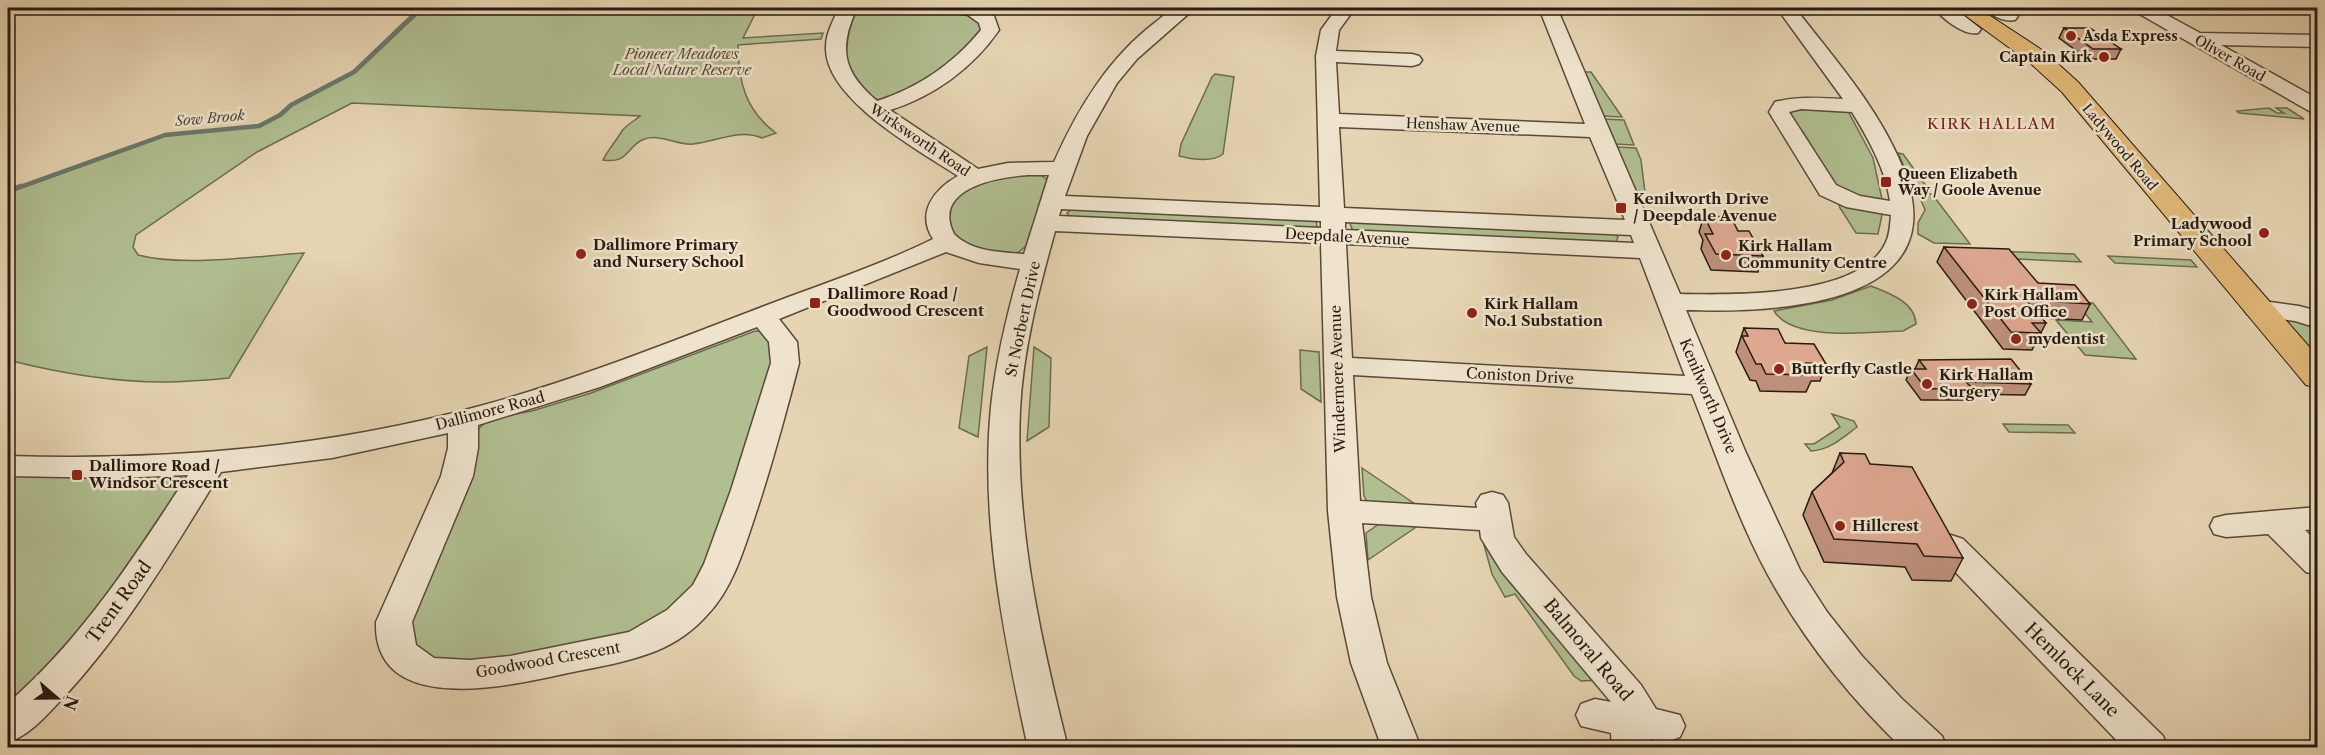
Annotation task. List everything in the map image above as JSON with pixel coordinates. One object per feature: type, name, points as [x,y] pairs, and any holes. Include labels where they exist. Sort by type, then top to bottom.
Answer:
[{"type":"main road","name":"Ladywood Road","points":[[1964,21],[2037,57],[2070,87],[2318,378]]},
{"type":"street","name":"Wirksworth Road","points":[[848,8],[836,34],[835,45],[840,69],[855,94],[873,109],[975,177]]},
{"type":"street","points":[[873,109],[912,97],[928,89],[982,42],[990,30],[988,20],[973,11],[957,8]]},
{"type":"street","name":"St Norbert Drive","points":[[1048,747],[1026,659],[1006,497],[1006,432],[1011,364],[1034,262],[1061,169],[1099,92],[1145,40],[1186,8]]},
{"type":"street","name":"Windermere Avenue","points":[[1346,8],[1330,30],[1326,56],[1344,511],[1353,597],[1360,632],[1377,686],[1402,747]]},
{"type":"street","name":"Kenilworth Drive","points":[[1548,8],[1764,532],[1800,601],[1859,679],[1928,747]]},
{"type":"street","points":[[1669,301],[1759,302],[1786,299],[1838,286],[1871,271],[1892,253],[1901,233],[1902,210],[1899,190],[1882,147],[1858,106],[1786,8]]},
{"type":"street","name":"Ladywood Road","points":[[1942,8],[1964,21]]},
{"type":"street","name":"Oliver Road","points":[[2142,8],[2318,108]]},
{"type":"street","points":[[2197,39],[2318,41]]},
{"type":"street","points":[[1326,56],[1412,60]]},
{"type":"street","points":[[1858,106],[1792,104],[1782,106],[1779,112],[1828,190],[1851,201],[1902,210]]},
{"type":"street","name":"Henshaw Avenue","points":[[1329,120],[1597,131]]},
{"type":"street","points":[[1034,262],[979,256],[947,242],[936,217],[941,202],[954,190],[975,177],[1021,168],[1061,169]]},
{"type":"street","name":"Deepdale Avenue","points":[[1048,213],[1333,225],[1640,228]]},
{"type":"street","name":"Deepdale Avenue","points":[[1333,225],[1649,250]]},
{"type":"street","name":"Dallimore Road","points":[[8,466],[68,469],[211,464],[315,450],[463,419],[539,398],[610,374],[763,318],[947,242]]},
{"type":"street","points":[[2256,308],[2299,314],[2318,320]]},
{"type":"street","name":"Goodwood Crescent","points":[[463,419],[464,448],[457,476],[394,622],[393,637],[399,651],[419,668],[434,673],[468,674],[538,665],[627,647],[645,641],[690,612],[708,593],[743,504],[785,363],[786,347],[782,339],[763,318]]},
{"type":"street","name":"Coniston Drive","points":[[1337,366],[1704,386]]},
{"type":"street","name":"Trent Road","points":[[8,726],[30,707],[86,648],[175,523],[211,464]]},
{"type":"street","name":"Balmoral Road","points":[[1344,511],[1494,511],[1498,538],[1529,581],[1637,709],[1633,726]]},
{"type":"street","points":[[2226,526],[2318,518]]},
{"type":"street","points":[[2276,522],[2318,563]]},
{"type":"street","name":"Hemlock Lane","points":[[1950,547],[1982,595],[2149,747]]},
{"type":"green space","name":"Pioneer Meadows Local Nature Reserve","points":[[424,8],[763,8],[754,16],[743,38],[823,33],[821,39],[738,45],[738,59],[746,95],[757,115],[776,133],[762,138],[745,134],[736,135],[693,144],[648,138],[637,143],[622,158],[611,161],[603,160],[624,129],[640,116],[352,103],[257,152],[136,235],[133,247],[138,255],[156,258],[220,260],[304,253],[229,378],[144,382],[66,373],[8,360],[8,193],[168,135],[259,127],[285,113],[292,105],[356,72]]},
{"type":"green space","points":[[854,8],[947,8],[977,17],[986,30],[931,84],[890,100],[878,100],[868,97],[846,69],[844,26]]},
{"type":"green space","points":[[1584,72],[1591,72],[1622,117],[1602,116]]},
{"type":"green space","points":[[1215,74],[1234,77],[1223,154],[1213,159],[1179,156],[1181,144]]},
{"type":"green space","points":[[1792,106],[1848,111],[1873,158],[1882,199],[1849,197],[1822,172],[1824,167],[1803,132],[1794,127],[1786,111]]},
{"type":"green space","points":[[2269,108],[2277,113],[2284,113],[2276,108],[2287,108],[2304,119],[2237,111]]},
{"type":"green space","points":[[1603,119],[1624,120],[1634,145],[1614,144]]},
{"type":"green space","points":[[1616,147],[1636,148],[1641,160],[1645,192],[1633,190]]},
{"type":"green space","points":[[1898,153],[1903,154],[1929,190],[1914,189]]},
{"type":"green space","points":[[1038,173],[1049,181],[1029,243],[1019,252],[1006,254],[971,248],[949,234],[947,203],[980,179]]},
{"type":"green space","points":[[1918,193],[1932,194],[1970,244],[1934,243],[1918,234],[1918,223],[1925,210]]},
{"type":"green space","points":[[1842,203],[1880,211],[1882,215],[1878,234],[1856,233],[1840,208],[1839,205]]},
{"type":"green space","points":[[1073,208],[1316,220],[1317,226],[1314,229],[1071,219],[1067,213]]},
{"type":"green space","points":[[1354,221],[1613,233],[1618,237],[1612,244],[1353,231],[1350,224]]},
{"type":"green space","points":[[1987,251],[2074,254],[2081,262],[1993,258]]},
{"type":"green space","points":[[2108,256],[2191,260],[2197,267],[2115,263]]},
{"type":"green space","points":[[1871,286],[1893,295],[1906,304],[1915,316],[1916,324],[1903,331],[1833,333],[1798,327],[1784,321],[1774,311],[1832,300]]},
{"type":"green space","points":[[2076,302],[2093,303],[2136,359],[2085,355],[2056,320],[2092,322]]},
{"type":"green space","points":[[2292,317],[2317,326],[2317,358],[2286,321]]},
{"type":"green space","points":[[755,331],[767,332],[779,350],[700,591],[635,637],[458,667],[423,656],[407,631],[477,430],[485,423],[499,417],[532,411],[591,393]]},
{"type":"green space","points":[[987,347],[978,437],[959,428],[969,356]]},
{"type":"green space","points":[[1034,347],[1051,358],[1049,427],[1027,441]]},
{"type":"green space","points":[[1300,350],[1319,352],[1321,402],[1301,389]]},
{"type":"green space","points":[[1832,414],[1854,421],[1857,427],[1830,446],[1811,451],[1805,444],[1814,444],[1840,427]]},
{"type":"green space","points":[[2003,424],[2068,425],[2075,433],[2009,432]]},
{"type":"green space","points":[[1362,468],[1418,506],[1368,503],[1364,496]]},
{"type":"green space","points":[[8,474],[178,475],[185,479],[190,487],[137,566],[8,718]]},
{"type":"green space","points":[[1382,522],[1422,523],[1368,560],[1366,533]]},
{"type":"green space","points":[[1484,545],[1494,545],[1602,680],[1581,681],[1574,676],[1515,594],[1505,597],[1492,574]]},
{"type":"building","points":[[2064,28],[2090,28],[2121,49],[2093,49]]},
{"type":"building","points":[[1704,216],[1731,217],[1738,231],[1749,231],[1763,256],[1716,254],[1705,234],[1713,234]]},
{"type":"building","points":[[1944,247],[2009,249],[2038,283],[2075,285],[2090,304],[2026,300],[2046,323],[2032,323],[2041,333],[2011,332]]},
{"type":"building","points":[[1744,328],[1778,329],[1785,343],[1814,344],[1826,364],[1806,363],[1813,375],[1766,374],[1761,364],[1756,364],[1742,336],[1748,336]]},
{"type":"building","points":[[2011,359],[2031,384],[1966,382],[1972,388],[1926,389],[1911,369],[1926,369],[1919,360]]},
{"type":"building","points":[[1840,453],[1865,454],[1870,464],[1912,467],[1963,558],[1924,556],[1917,544],[1834,539],[1812,492],[1844,462]]},
{"type":"waterway","name":"Sow Brook","points":[[17,188],[165,135],[259,126],[280,115],[291,105],[354,72],[421,8]]},
{"type":"waterway","name":"Sow Brook","points":[[8,191],[21,186]]},
{"type":"place","name":"Asda Express","points":[[2071,36]]},
{"type":"place","name":"Captain Kirk","points":[[2104,57]]},
{"type":"place","name":"Queen Elizabeth Way / Goole Avenue","points":[[1886,182]]},
{"type":"place","name":"Kenilworth Drive / Deepdale Avenue","points":[[1621,208]]},
{"type":"place","name":"Ladywood Primary School","points":[[2264,233]]},
{"type":"place","name":"Dallimore Primary and Nursery School","points":[[581,254]]},
{"type":"place","name":"Kirk Hallam Community Centre","points":[[1726,255]]},
{"type":"place","name":"Dallimore Road / Goodwood Crescent","points":[[815,303]]},
{"type":"place","name":"Kirk Hallam Post Office","points":[[1972,304]]},
{"type":"place","name":"Kirk Hallam No.1 Substation","points":[[1472,313]]},
{"type":"place","name":"mydentist","points":[[2016,339]]},
{"type":"place","name":"Butterfly Castle","points":[[1779,369]]},
{"type":"place","name":"Kirk Hallam Surgery","points":[[1927,384]]},
{"type":"place","name":"Dallimore Road / Windsor Crescent","points":[[77,475]]},
{"type":"place","name":"Hillcrest","points":[[1840,526]]},
{"type":"district","name":"KIRK HALLAM","points":[[1992,124]]}]
